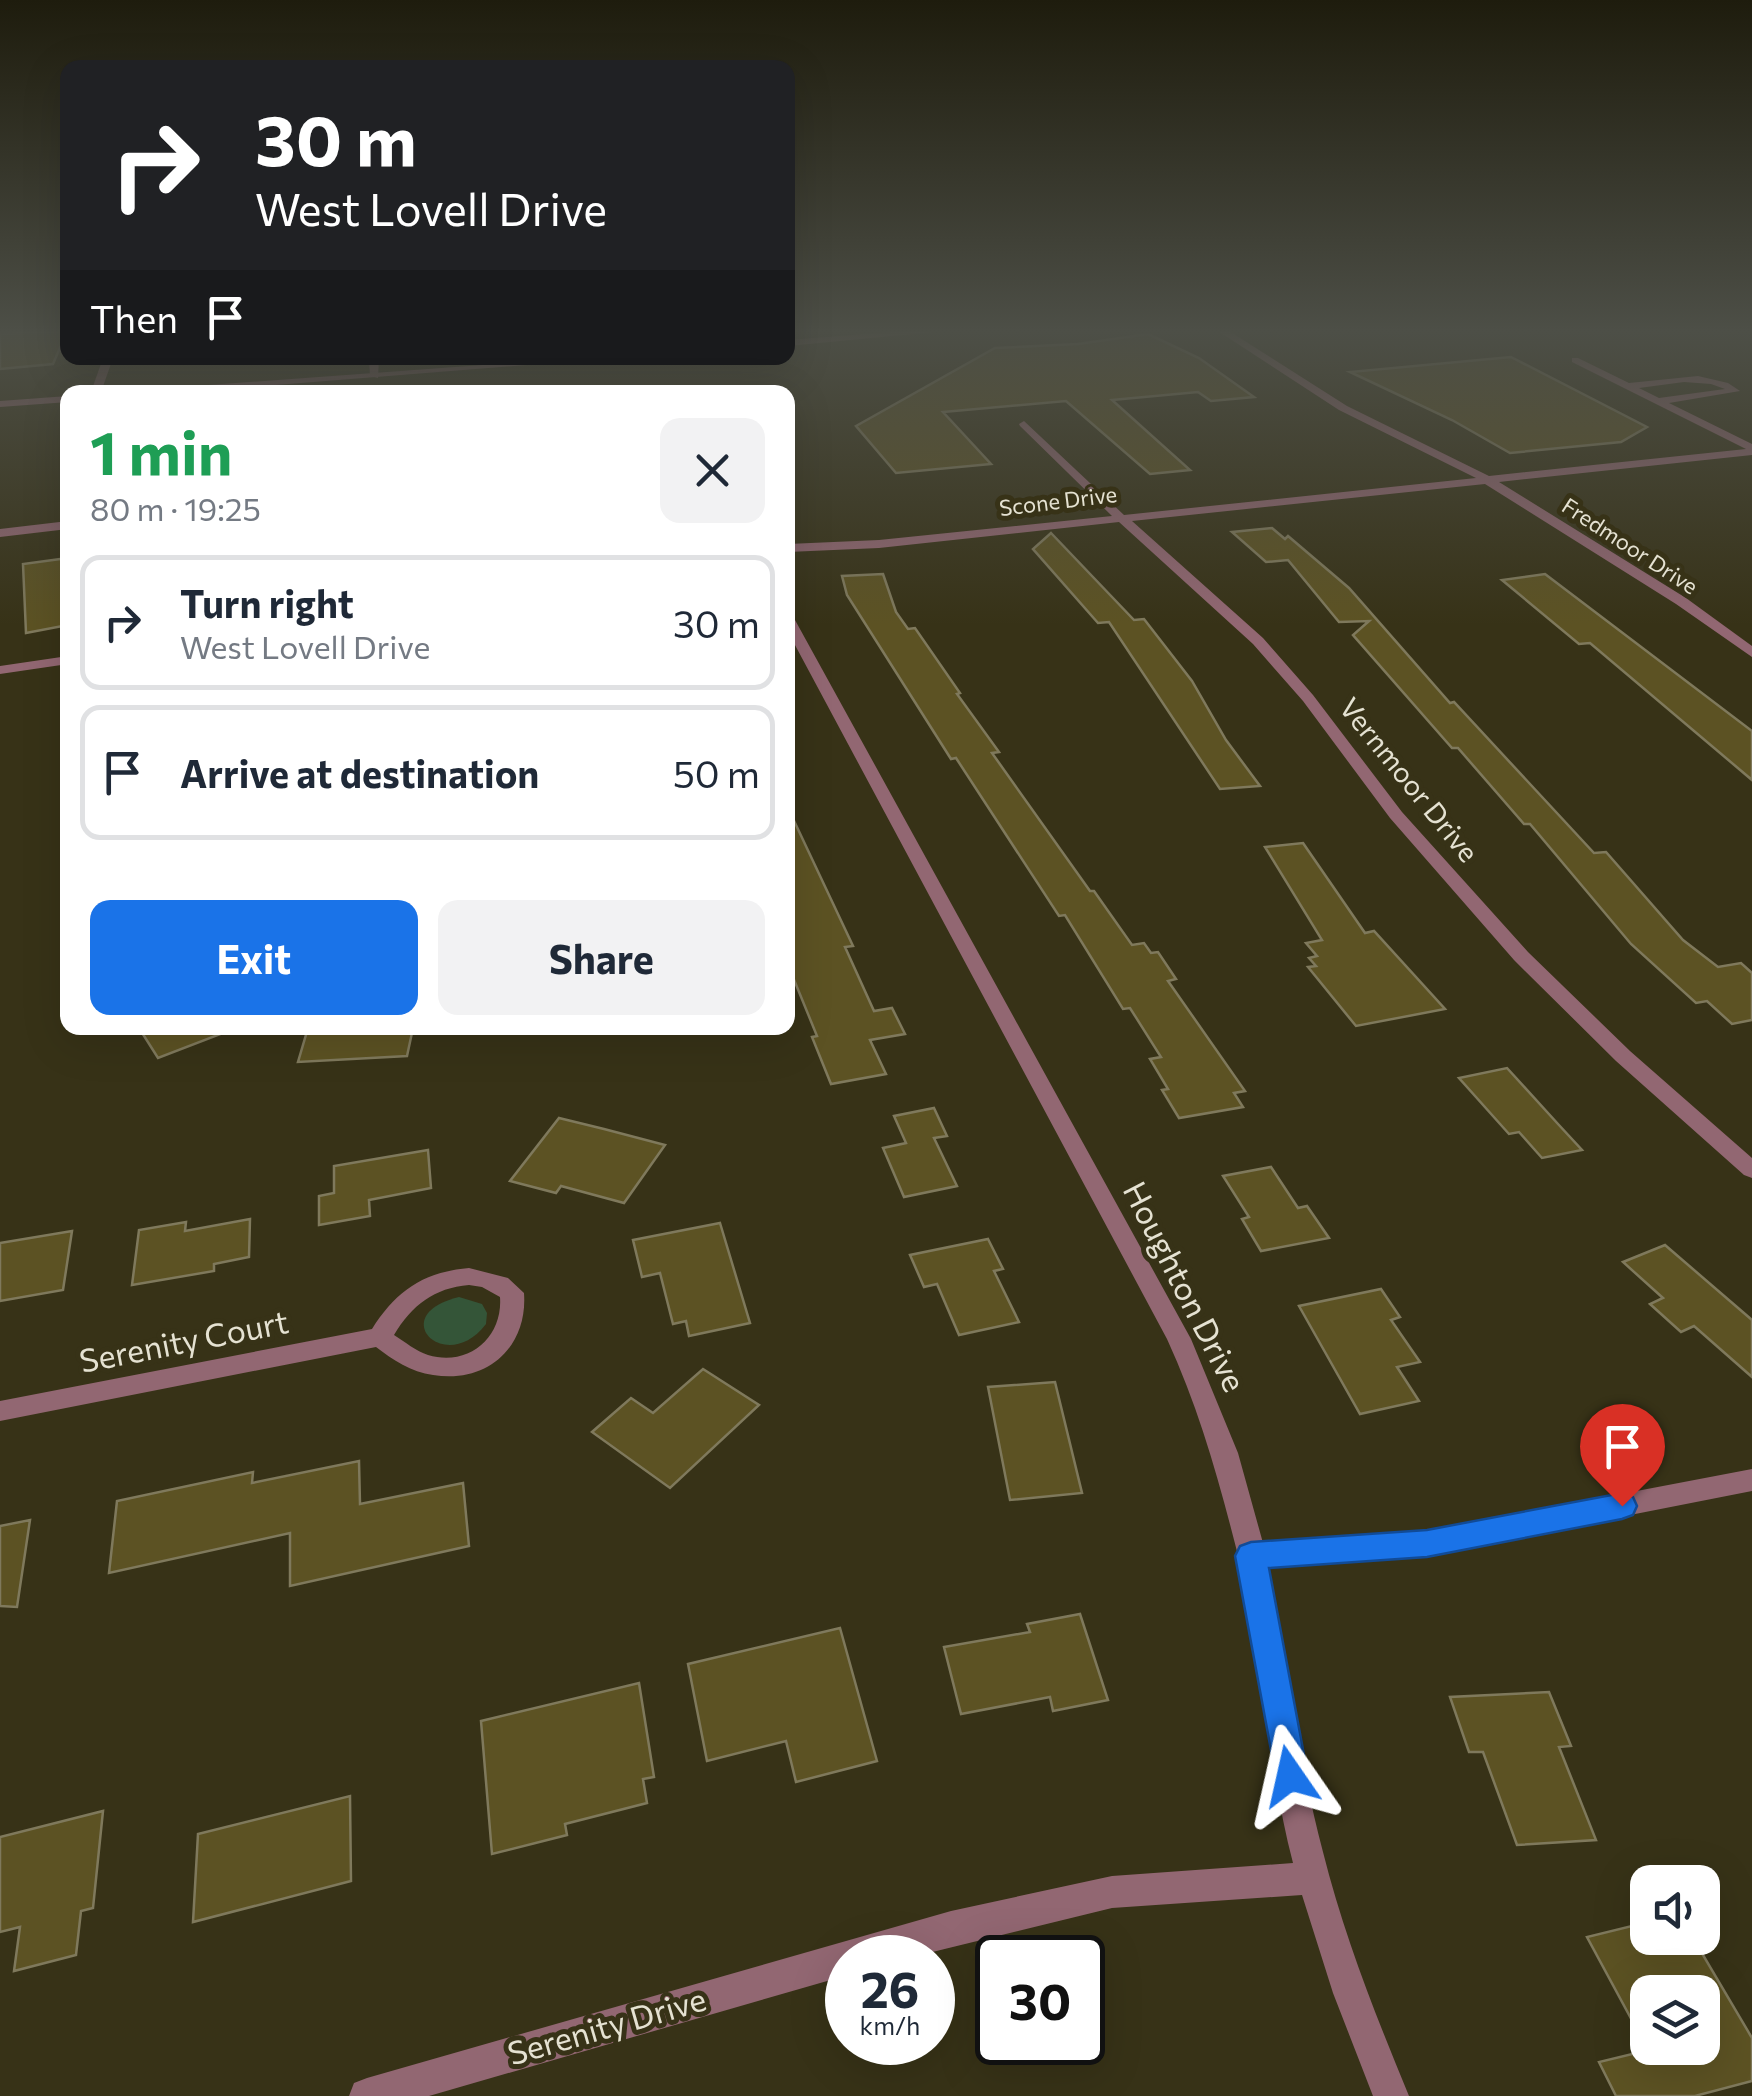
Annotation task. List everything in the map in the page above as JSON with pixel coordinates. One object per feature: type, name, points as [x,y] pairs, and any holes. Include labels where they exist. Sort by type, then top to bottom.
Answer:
[{"type":"street","name":"Vernmoor Drive","points":[[1029,429],[1258,641],[1308,698],[1396,815],[1521,956],[1623,1056],[1752,1170]]},
{"type":"street","name":"Fredmoor Drive","points":[[1386,429],[1488,480],[1666,592],[1752,652]]},
{"type":"street","points":[[1711,429],[1752,450]]},
{"type":"street","name":"Scone Drive","points":[[795,548],[879,544],[1752,450]]},
{"type":"street","points":[[2,534],[60,526]]},
{"type":"street","name":"Houghton Drive","points":[[795,633],[1179,1338],[1226,1455],[1251,1556],[1313,1878],[1355,2007],[1391,2096]]},
{"type":"street","points":[[0,670],[60,661]]},
{"type":"street","points":[[484,1276],[502,1283],[512,1293],[515,1321],[506,1339],[473,1360],[436,1366],[402,1352],[380,1337],[398,1307],[436,1283],[484,1276]]},
{"type":"street","name":"Serenity Court","points":[[0,1411],[380,1337]]},
{"type":"street","points":[[1251,1556],[1427,1544],[1752,1480]]},
{"type":"street","name":"Serenity Drive","points":[[927,1935],[1112,1892],[1313,1878]]},
{"type":"street","name":"Serenity Drive","points":[[367,2096],[825,1965]]},
{"type":"green space","points":[[459,1297],[482,1304],[487,1313],[486,1324],[470,1339],[454,1345],[429,1337],[424,1327],[426,1316],[437,1306]]},
{"type":"building","points":[[858,429],[959,429],[991,464],[896,473]]},
{"type":"building","points":[[1098,429],[1144,429],[1190,470],[1150,474]]},
{"type":"building","points":[[1467,429],[1644,429],[1621,442],[1510,453]]},
{"type":"building","points":[[1272,528],[1285,539],[1288,536],[1349,588],[1450,703],[1454,702],[1594,853],[1606,852],[1683,940],[1718,967],[1741,963],[1752,973],[1752,1020],[1732,1024],[1707,1001],[1696,1003],[1631,944],[1530,824],[1524,824],[1458,748],[1452,748],[1353,635],[1369,621],[1339,622],[1288,560],[1266,562],[1232,532]]},
{"type":"building","points":[[1051,533],[1134,620],[1144,619],[1192,681],[1226,740],[1260,786],[1220,789],[1109,622],[1098,623],[1033,549]]},
{"type":"building","points":[[60,559],[60,627],[26,633],[23,564]]},
{"type":"building","points":[[883,574],[896,612],[908,629],[915,628],[999,752],[992,753],[1090,891],[1094,891],[1132,945],[1144,943],[1151,953],[1158,952],[1176,979],[1168,981],[1245,1091],[1234,1093],[1243,1107],[1179,1118],[1150,1059],[1161,1057],[1130,1008],[1123,1009],[1065,915],[1059,916],[956,758],[951,759],[847,595],[842,576]]},
{"type":"building","points":[[1545,574],[1752,731],[1752,780],[1590,643],[1579,644],[1502,580]]},
{"type":"building","points":[[795,823],[853,946],[845,947],[874,1011],[892,1008],[905,1034],[870,1040],[886,1074],[831,1084],[812,1037],[817,1036],[795,982]]},
{"type":"building","points":[[1303,843],[1365,933],[1374,931],[1445,1009],[1356,1026],[1308,967],[1316,966],[1309,958],[1317,956],[1306,943],[1322,940],[1265,847]]},
{"type":"building","points":[[143,1035],[218,1035],[158,1058]]},
{"type":"building","points":[[306,1035],[412,1035],[407,1056],[298,1062]]},
{"type":"building","points":[[1507,1068],[1582,1150],[1542,1158],[1519,1132],[1509,1134],[1459,1078]]},
{"type":"building","points":[[934,1108],[947,1136],[934,1138],[957,1186],[904,1197],[883,1148],[906,1143],[894,1116]]},
{"type":"building","points":[[559,1118],[665,1145],[624,1203],[561,1186],[556,1193],[510,1181]]},
{"type":"building","points":[[428,1150],[431,1188],[369,1200],[370,1216],[319,1225],[319,1196],[334,1193],[334,1166]]},
{"type":"building","points":[[1271,1167],[1298,1208],[1307,1206],[1329,1238],[1261,1251],[1242,1219],[1249,1217],[1223,1176]]},
{"type":"building","points":[[250,1219],[249,1257],[214,1264],[214,1271],[132,1285],[139,1230],[186,1222],[185,1231]]},
{"type":"building","points":[[720,1223],[750,1323],[689,1336],[686,1321],[673,1324],[660,1273],[642,1277],[633,1240]]},
{"type":"building","points":[[72,1231],[63,1290],[0,1301],[0,1243]]},
{"type":"building","points":[[988,1239],[1003,1269],[994,1271],[1019,1322],[959,1335],[937,1284],[924,1287],[910,1255]]},
{"type":"building","points":[[1665,1245],[1752,1320],[1752,1377],[1694,1326],[1681,1332],[1650,1304],[1663,1298],[1623,1262]]},
{"type":"building","points":[[1381,1289],[1400,1317],[1391,1320],[1420,1362],[1397,1367],[1419,1401],[1360,1414],[1299,1306]]},
{"type":"building","points":[[703,1369],[759,1405],[670,1488],[592,1432],[631,1398],[653,1413]]},
{"type":"building","points":[[1055,1382],[1082,1493],[1010,1500],[988,1387]]},
{"type":"building","points":[[359,1461],[360,1504],[463,1483],[469,1546],[290,1586],[290,1533],[109,1573],[117,1501],[253,1472],[252,1483]]},
{"type":"building","points":[[30,1520],[17,1607],[0,1606],[0,1526]]},
{"type":"building","points":[[1080,1614],[1108,1700],[1053,1711],[1050,1697],[961,1714],[944,1647],[1030,1632],[1027,1624]]},
{"type":"building","points":[[840,1628],[877,1761],[796,1782],[786,1741],[707,1761],[688,1664]]},
{"type":"building","points":[[639,1683],[654,1777],[643,1779],[647,1803],[565,1824],[567,1835],[492,1854],[481,1721]]},
{"type":"building","points":[[1549,1692],[1571,1746],[1559,1747],[1596,1840],[1517,1845],[1483,1752],[1469,1752],[1450,1697]]},
{"type":"building","points":[[350,1796],[351,1881],[193,1922],[198,1834]]},
{"type":"building","points":[[103,1811],[93,1908],[81,1911],[76,1955],[14,1971],[20,1927],[0,1932],[0,1837]]},
{"type":"building","points":[[1630,1926],[1630,1955],[1703,1955],[1715,1975],[1630,1975],[1630,2017],[1587,1937]]},
{"type":"building","points":[[1720,1984],[1752,2038],[1752,2081],[1695,2096],[1616,2096],[1599,2062],[1630,2055],[1630,2065],[1720,2065]]},
{"type":"route","points":[[1290,1776],[1251,1556],[1427,1544],[1622,1506]]}]
